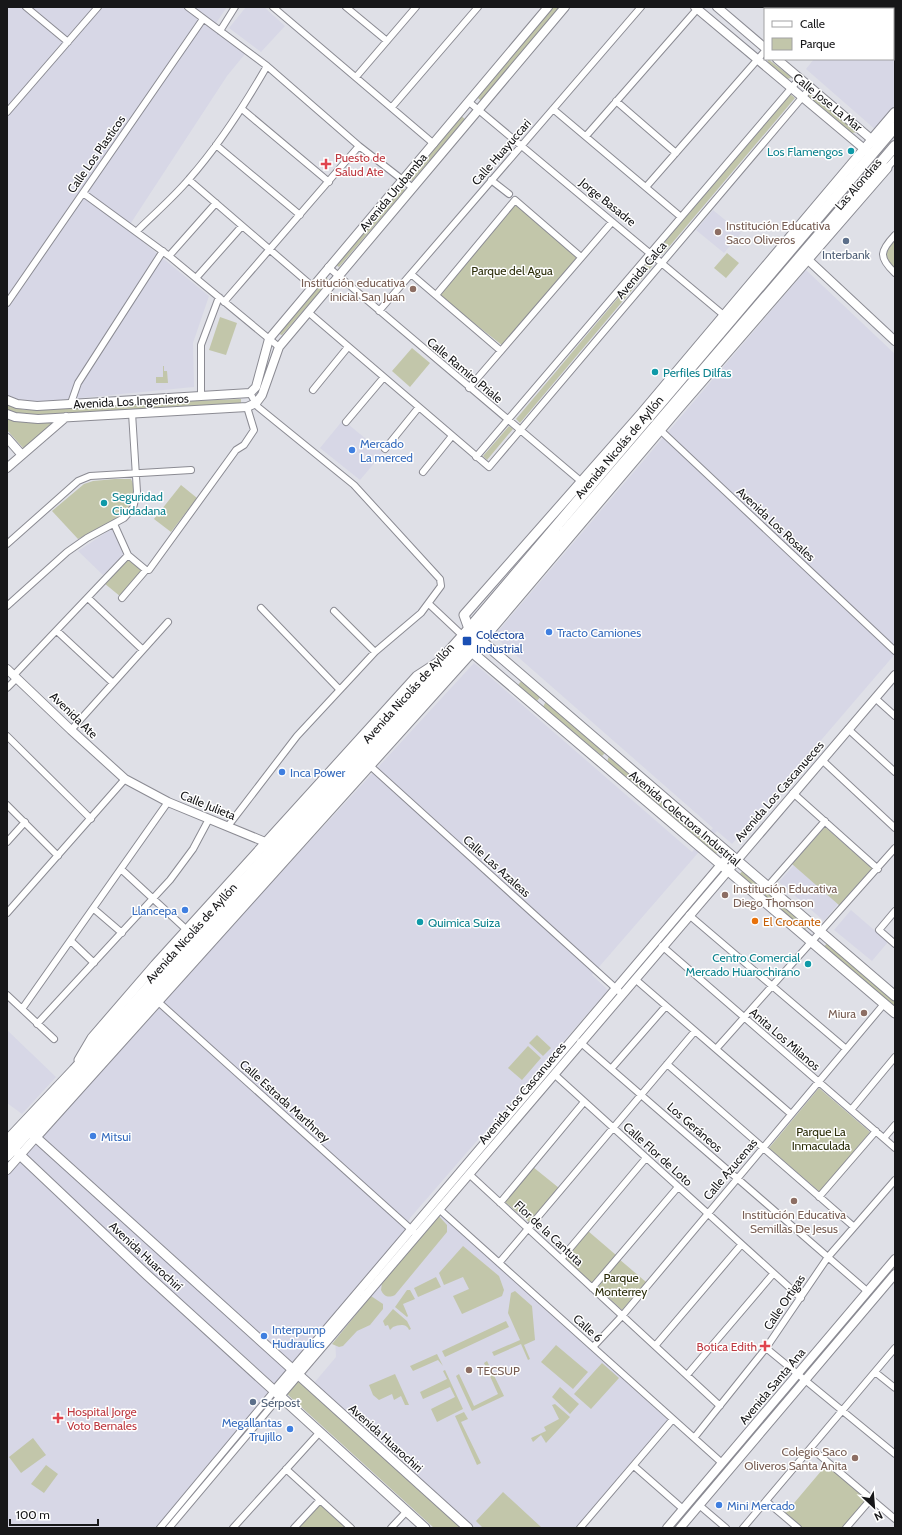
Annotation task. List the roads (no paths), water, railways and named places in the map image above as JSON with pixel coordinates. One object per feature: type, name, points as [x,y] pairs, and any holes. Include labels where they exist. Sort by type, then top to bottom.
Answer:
[{"type":"main road","points":[[876,143],[895,113]]},
{"type":"main road","name":"Avenida Nicolás de Ayllón","points":[[29,1131],[74,1070],[149,993],[283,850],[470,640],[651,422],[675,386],[728,318],[868,151],[895,127]]},
{"type":"main road","name":"Avenida Nicolás de Ayllón","points":[[7,1156],[12,1146],[29,1131],[149,993],[364,760],[440,662],[470,640],[589,488],[651,422],[678,409],[890,159],[895,146]]},
{"type":"main road","name":"Avenida Nicolás de Ayllón","points":[[517,580],[651,422],[690,357],[794,247],[868,151]]},
{"type":"main road","points":[[887,168],[890,159]]},
{"type":"main road","name":"Las Alondras","points":[[806,258],[887,168]]},
{"type":"main road","name":"Avenida Nicolás de Ayllón","points":[[470,640],[464,615],[581,481],[651,422],[684,391],[806,258]]},
{"type":"main road","points":[[675,386],[690,357]]},
{"type":"main road","points":[[678,409],[684,391]]},
{"type":"main road","name":"Avenida Colectora Industrial","points":[[470,640],[549,697],[895,996]]},
{"type":"main road","name":"Avenida Colectora Industrial","points":[[470,640],[538,709],[895,1013]]},
{"type":"main road","points":[[270,844],[417,676],[426,669],[440,662]]},
{"type":"main road","points":[[538,709],[549,697]]},
{"type":"main road","points":[[602,763],[612,752]]},
{"type":"main road","name":"Avenida Nicolás de Ayllón","points":[[149,993],[190,933],[270,844],[364,760]]},
{"type":"main road","name":"Avenida Huarochirí","points":[[29,1131],[293,1370]]},
{"type":"main road","name":"Avenida Huarochirí","points":[[12,1146],[147,1275],[275,1391]]},
{"type":"main road","name":"Avenida Huarochiri","points":[[293,1370],[468,1528]]},
{"type":"main road","points":[[275,1391],[424,1528]]},
{"type":"street","points":[[26,7],[68,42]]},
{"type":"street","points":[[7,112],[98,7]]},
{"type":"street","points":[[188,7],[267,66],[359,146],[413,188]]},
{"type":"street","points":[[220,31],[235,7]]},
{"type":"street","points":[[273,7],[434,144]]},
{"type":"street","points":[[346,7],[355,10],[387,41]]},
{"type":"street","points":[[356,77],[416,7]]},
{"type":"street","points":[[392,108],[478,7]]},
{"type":"street","name":"Avenida Urubamba","points":[[250,393],[257,384],[269,339],[548,7]]},
{"type":"street","name":"Avenida Urubamba","points":[[256,403],[262,395],[278,347],[565,7]]},
{"type":"street","name":"Calle Huayuccari","points":[[379,311],[641,7]]},
{"type":"street","points":[[717,7],[764,49]]},
{"type":"street","points":[[586,136],[697,8]]},
{"type":"street","name":"Calle Jose La Mar","points":[[697,8],[802,98],[868,151]]},
{"type":"street","name":"Calle Los Plasticos","points":[[7,303],[203,19]]},
{"type":"street","points":[[646,187],[764,51]]},
{"type":"street","name":"Calle Jose La Mar","points":[[778,60],[876,143]]},
{"type":"street","points":[[137,231],[188,180],[216,145],[242,109],[267,66]]},
{"type":"street","name":"Avenida Calca","points":[[800,78],[476,457],[489,467],[811,87]]},
{"type":"street","points":[[817,110],[825,99]]},
{"type":"street","points":[[616,101],[676,153]]},
{"type":"street","name":"Jorge Basadre","points":[[469,102],[728,318]]},
{"type":"street","points":[[242,109],[328,182]]},
{"type":"street","points":[[553,109],[681,217]]},
{"type":"street","points":[[850,136],[860,134],[862,131]]},
{"type":"street","points":[[216,145],[300,215]]},
{"type":"street","points":[[224,302],[271,250],[359,146]]},
{"type":"street","points":[[188,180],[312,286]]},
{"type":"street","points":[[491,180],[509,194]]},
{"type":"street","points":[[83,193],[163,251],[278,347]]},
{"type":"street","points":[[436,295],[515,200],[581,257]]},
{"type":"street","points":[[169,256],[216,203]]},
{"type":"street","points":[[469,388],[612,222]]},
{"type":"street","points":[[196,278],[242,226]]},
{"type":"street","points":[[895,235],[884,246],[882,255],[886,265],[895,274]]},
{"type":"street","points":[[794,247],[895,341]]},
{"type":"street","points":[[71,403],[78,383],[163,251]]},
{"type":"street","name":"Calle Ramiro Priale","points":[[328,268],[589,488]]},
{"type":"street","points":[[411,274],[501,351]]},
{"type":"street","points":[[7,291],[12,296]]},
{"type":"street","points":[[201,396],[201,345],[219,297]]},
{"type":"street","points":[[308,312],[476,457]]},
{"type":"street","points":[[313,390],[348,346]]},
{"type":"street","points":[[346,422],[384,377]]},
{"type":"street","points":[[228,826],[290,744],[339,689],[375,652],[429,604],[441,586],[440,579],[354,486],[261,409],[250,393]]},
{"type":"street","name":"Avenida Los Ingenieros","points":[[7,400],[17,404],[37,406],[250,393]]},
{"type":"street","name":"Avenida Los Ingenieros","points":[[7,414],[15,417],[38,419],[247,407],[256,403]]},
{"type":"street","points":[[122,598],[147,570],[236,450],[244,445],[254,430],[247,407]]},
{"type":"street","points":[[385,448],[419,407]]},
{"type":"street","points":[[7,606],[67,552],[87,538],[114,524],[130,512],[136,502],[136,473],[132,413]]},
{"type":"street","points":[[7,468],[66,417]]},
{"type":"street","name":"Avenida Los Rosales","points":[[651,422],[895,651]]},
{"type":"street","points":[[423,472],[452,436]]},
{"type":"street","points":[[7,438],[22,455]]},
{"type":"street","points":[[7,544],[78,481],[90,476],[191,470]]},
{"type":"street","points":[[114,524],[128,555],[147,570]]},
{"type":"street","points":[[7,688],[16,676],[128,555]]},
{"type":"street","points":[[88,598],[143,650]]},
{"type":"street","points":[[429,604],[470,640]]},
{"type":"street","points":[[261,608],[339,689]]},
{"type":"street","points":[[334,611],[375,652]]},
{"type":"street","points":[[71,730],[168,622]]},
{"type":"street","points":[[57,631],[113,683]]},
{"type":"street","name":"Avenida Ate","points":[[7,669],[125,779]]},
{"type":"street","name":"Avenida Los Cascanueces","points":[[169,1528],[189,1499],[242,1430],[275,1391],[414,1232],[733,856],[793,793],[895,674]]},
{"type":"street","points":[[875,698],[895,716]]},
{"type":"street","points":[[848,729],[895,772]]},
{"type":"street","points":[[7,736],[91,819]]},
{"type":"street","name":"Calle Las Azaleas","points":[[364,760],[619,991]]},
{"type":"street","points":[[822,760],[895,828]]},
{"type":"street","points":[[7,913],[125,779]]},
{"type":"street","name":"Calle Julieta","points":[[125,779],[168,802],[283,850]]},
{"type":"street","points":[[793,793],[878,869]]},
{"type":"street","points":[[22,1009],[122,870],[168,802]]},
{"type":"street","points":[[7,805],[58,856]]},
{"type":"street","points":[[37,1024],[122,933],[183,864],[209,819]]},
{"type":"street","points":[[768,886],[825,821]]},
{"type":"street","points":[[7,842],[25,822]]},
{"type":"street","points":[[716,1049],[878,869],[895,848]]},
{"type":"street","name":"Avenida Los Cascanueces","points":[[414,1232],[439,1209],[554,1074],[619,991],[635,978],[689,915],[724,867]]},
{"type":"street","points":[[122,870],[190,933]]},
{"type":"street","points":[[94,909],[122,933]]},
{"type":"street","points":[[895,911],[879,930],[895,944]]},
{"type":"street","points":[[689,915],[845,1048]]},
{"type":"street","points":[[71,941],[94,963]]},
{"type":"street","name":"Anita Los Milanos","points":[[662,946],[743,1018],[895,1148]]},
{"type":"street","points":[[635,978],[791,1114]]},
{"type":"street","name":"Calle Estrada Marthney","points":[[149,993],[414,1232]]},
{"type":"street","points":[[7,995],[54,1039]]},
{"type":"street","name":"Calle Azucenas","points":[[593,1347],[622,1316],[845,1048],[884,1004]]},
{"type":"street","points":[[611,1069],[666,1006]]},
{"type":"street","points":[[499,1263],[695,1031]]},
{"type":"street","name":"Los Geráneos","points":[[580,1042],[868,1291]]},
{"type":"street","points":[[851,1110],[895,1057]]},
{"type":"street","points":[[667,1064],[853,1226]]},
{"type":"street","name":"Calle Flor de Loto","points":[[554,1074],[801,1298]]},
{"type":"street","points":[[500,1203],[584,1102]]},
{"type":"street","points":[[884,1138],[895,1125]]},
{"type":"street","points":[[819,1197],[876,1131]]},
{"type":"street","name":"Avenida Nicolás de Ayllón","points":[[7,1170],[12,1146]]},
{"type":"street","points":[[561,1259],[646,1158]]},
{"type":"street","name":"Flor de la Cantuta","points":[[468,1174],[720,1406]]},
{"type":"street","name":"Calle Ortigas","points":[[694,1438],[766,1348],[828,1257],[853,1226],[895,1180]]},
{"type":"street","points":[[592,1288],[678,1187]]},
{"type":"street","name":"Calle 6","points":[[439,1209],[722,1463]]},
{"type":"street","points":[[655,1346],[741,1245]]},
{"type":"street","name":"Avenida Santa Ana","points":[[667,1528],[895,1259]]},
{"type":"street","points":[[687,1375],[773,1274]]},
{"type":"street","name":"Avenida Santa Ana","points":[[680,1528],[895,1274]]},
{"type":"street","points":[[766,1348],[895,1454]]},
{"type":"street","points":[[743,1528],[895,1348]]},
{"type":"street","points":[[875,1372],[895,1388]]},
{"type":"street","name":"Avenida Los Cascanueces","points":[[160,1528],[189,1499],[248,1434],[275,1391]]},
{"type":"street","points":[[580,1528],[673,1419]]},
{"type":"street","points":[[242,1430],[248,1434]]},
{"type":"street","points":[[232,1528],[319,1433]]},
{"type":"street","points":[[811,1448],[895,1519]]},
{"type":"street","points":[[634,1466],[684,1509]]},
{"type":"street","points":[[286,1469],[351,1528]]},
{"type":"street","points":[[846,1528],[871,1499]]},
{"type":"street","points":[[294,1528],[320,1500]]},
{"type":"street","points":[[766,1501],[798,1528]]},
{"type":"street","points":[[699,1506],[726,1528]]},
{"type":"street","points":[[391,1528],[406,1512]]},
{"type":"street","points":[[169,1518],[174,1522]]},
{"type":"place","name":"Los Flamengos","points":[[851,151]]},
{"type":"place","name":"Puesto de Salud Ate","points":[[326,164]]},
{"type":"place","name":"Institución Educativa Saco Oliveros","points":[[718,232]]},
{"type":"place","name":"Interbank","points":[[846,241]]},
{"type":"place","name":"Institución educativa inicial San Juan","points":[[413,289]]},
{"type":"place","name":"Perfiles Dilfas","points":[[655,372]]},
{"type":"place","name":"Mercado La merced","points":[[352,450]]},
{"type":"place","name":"Seguridad Ciudadana","points":[[104,503]]},
{"type":"place","name":"Tracto Camiones","points":[[549,632]]},
{"type":"place","name":"Colectora Industrial","points":[[467,641]]},
{"type":"place","name":"Inca Power","points":[[282,772]]},
{"type":"place","name":"Institución Educativa Diego Thomson","points":[[725,895]]},
{"type":"place","name":"Llancepa","points":[[185,910]]},
{"type":"place","name":"El Crocante","points":[[755,921]]},
{"type":"place","name":"Quimica Suiza","points":[[420,922]]},
{"type":"place","name":"Centro Comercial Mercado Huarochirano","points":[[808,964]]},
{"type":"place","name":"Miura","points":[[864,1013]]},
{"type":"place","name":"Mitsui","points":[[93,1136]]},
{"type":"place","name":"Institución Educativa Semillas De Jesus","points":[[794,1201]]},
{"type":"place","name":"Interpump Hudraulics","points":[[264,1336]]},
{"type":"place","name":"Botica Edith","points":[[765,1346]]},
{"type":"place","name":"TECSUP","points":[[469,1370]]},
{"type":"place","name":"Serpost","points":[[253,1402]]},
{"type":"place","name":"Hospital Jorge Voto Bernales","points":[[58,1418]]},
{"type":"place","name":"Megallantas Trujillo","points":[[290,1429]]},
{"type":"place","name":"Colegio Saco Oliveros Santa Anita","points":[[855,1458]]},
{"type":"place","name":"Mini Mercado","points":[[719,1505]]},
{"type":"park label","name":"Parque del Agua","points":[[512,270]]},
{"type":"park label","name":"Parque La Inmaculada","points":[[821,1138]]},
{"type":"park label","name":"Parque Monterrey","points":[[621,1284]]}]
